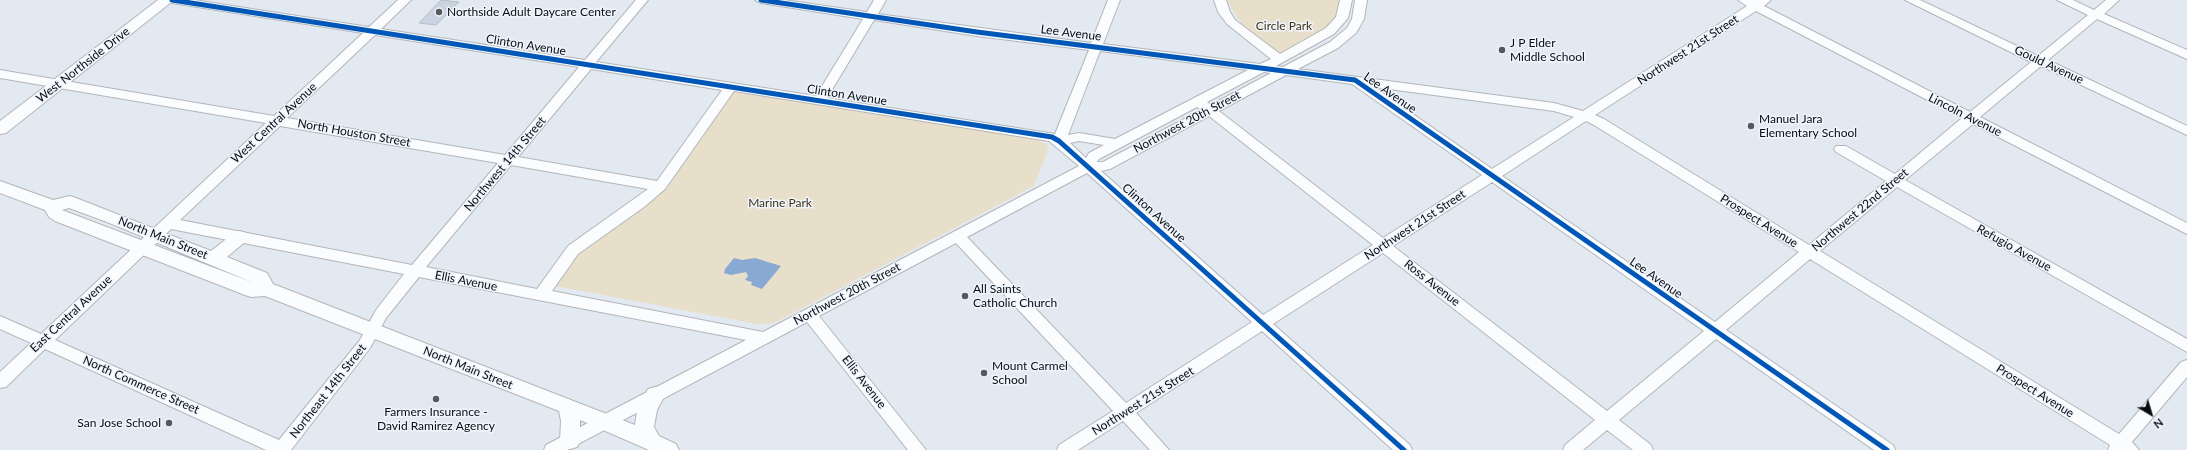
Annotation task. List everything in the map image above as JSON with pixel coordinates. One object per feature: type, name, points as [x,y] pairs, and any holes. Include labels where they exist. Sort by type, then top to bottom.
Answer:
[{"type":"main road","name":"West Northside Drive","points":[[0,129],[167,0]]},
{"type":"main road","name":"North Main Street","points":[[0,186],[52,206],[54,213],[61,217],[213,259],[261,278],[266,289]]},
{"type":"main road","points":[[213,259],[240,237]]},
{"type":"main road","name":"North Main Street","points":[[148,241],[251,290],[266,289],[568,408],[606,421],[651,440],[669,450]]},
{"type":"main road","points":[[651,440],[644,428],[647,410],[655,395]]},
{"type":"main road","points":[[568,408],[572,421],[570,441]]},
{"type":"street","name":"Clinton Avenue","points":[[172,0],[731,86],[819,101],[1043,134],[1059,141],[1404,450]]},
{"type":"street","name":"West Central Avenue","points":[[148,241],[405,0]]},
{"type":"street","name":"Northwest 14th Street","points":[[373,330],[381,314],[415,271],[642,0]]},
{"type":"street","name":"Lee Avenue","points":[[761,0],[977,32],[1096,46],[1261,69],[1282,65],[1355,80],[1887,450]]},
{"type":"street","points":[[819,101],[880,0]]},
{"type":"street","points":[[1059,141],[1114,0]]},
{"type":"street","points":[[1220,0],[1224,12],[1231,22],[1282,65]]},
{"type":"street","points":[[1282,65],[1330,31],[1342,18],[1346,0]]},
{"type":"street","points":[[1282,65],[1346,36],[1356,24],[1361,0]]},
{"type":"street","name":"Gould Avenue","points":[[1911,0],[2187,131]]},
{"type":"street","points":[[2063,0],[2187,55]]},
{"type":"street","name":"Northwest 22nd Street","points":[[1571,450],[2113,0]]},
{"type":"street","name":"Northwest 21st Street","points":[[1065,450],[1586,116],[1755,2]]},
{"type":"street","name":"Lincoln Avenue","points":[[1755,2],[1972,118],[2187,229]]},
{"type":"street","name":"Northwest 20th Street","points":[[1088,167],[1094,156],[1116,144],[1204,106],[1282,65]]},
{"type":"street","name":"Northwest 20th Street","points":[[552,450],[1088,167],[1105,166],[1204,106],[1261,69]]},
{"type":"street","name":"North Houston Street","points":[[0,74],[660,186]]},
{"type":"street","name":"Prospect Avenue","points":[[1355,80],[1554,107],[1586,116],[1599,122],[2122,448]]},
{"type":"street","points":[[541,295],[573,250],[585,240],[639,204],[660,186],[731,86]]},
{"type":"street","name":"Ross Avenue","points":[[1204,106],[1645,450]]},
{"type":"street","points":[[1059,141],[1079,137],[1116,144]]},
{"type":"street","name":"Refugio Avenue","points":[[1840,150],[2187,346]]},
{"type":"street","name":"Ellis Avenue","points":[[167,223],[764,338]]},
{"type":"street","points":[[957,236],[1161,450]]},
{"type":"street","name":"East Central Avenue","points":[[0,382],[148,241]]},
{"type":"street","name":"Ellis Avenue","points":[[810,314],[918,450]]},
{"type":"street","name":"North Commerce Street","points":[[0,322],[281,450]]},
{"type":"street","name":"Northeast 14th Street","points":[[281,450],[366,344],[373,330]]},
{"type":"street","points":[[2122,448],[2187,366]]},
{"type":"green space","name":"Circle Park","points":[[1227,0],[1343,0],[1333,25],[1283,53],[1277,52],[1250,31],[1238,19]]},
{"type":"green space","name":"Marine Park","points":[[734,92],[1034,138],[1047,145],[1048,150],[1034,186],[774,323],[757,324],[555,286],[581,250],[662,190],[730,94]]},
{"type":"water","points":[[734,258],[742,260],[755,258],[781,266],[762,289],[751,285],[752,282],[745,280],[748,276],[746,272],[731,275],[724,273],[725,269]]},
{"type":"building","name":"Northside Adult Daycare Center","points":[[441,0],[459,2],[436,25],[419,23]]},
{"type":"cycle path","points":[[172,0],[1052,137],[1059,141],[1404,450]]},
{"type":"cycle path","points":[[761,0],[977,32],[1355,80],[1887,450]]},
{"type":"place","name":"Northside Adult Daycare Center","points":[[439,12]]},
{"type":"place","name":"J P Elder Middle School","points":[[1502,50]]},
{"type":"place","name":"Manuel Jara Elementary School","points":[[1751,126]]},
{"type":"place","name":"All Saints Catholic Church","points":[[965,296]]},
{"type":"place","name":"Mount Carmel School","points":[[984,373]]},
{"type":"place","name":"Farmers Insurance - David Ramirez Agency","points":[[436,399]]},
{"type":"place","name":"San Jose School","points":[[169,423]]}]
